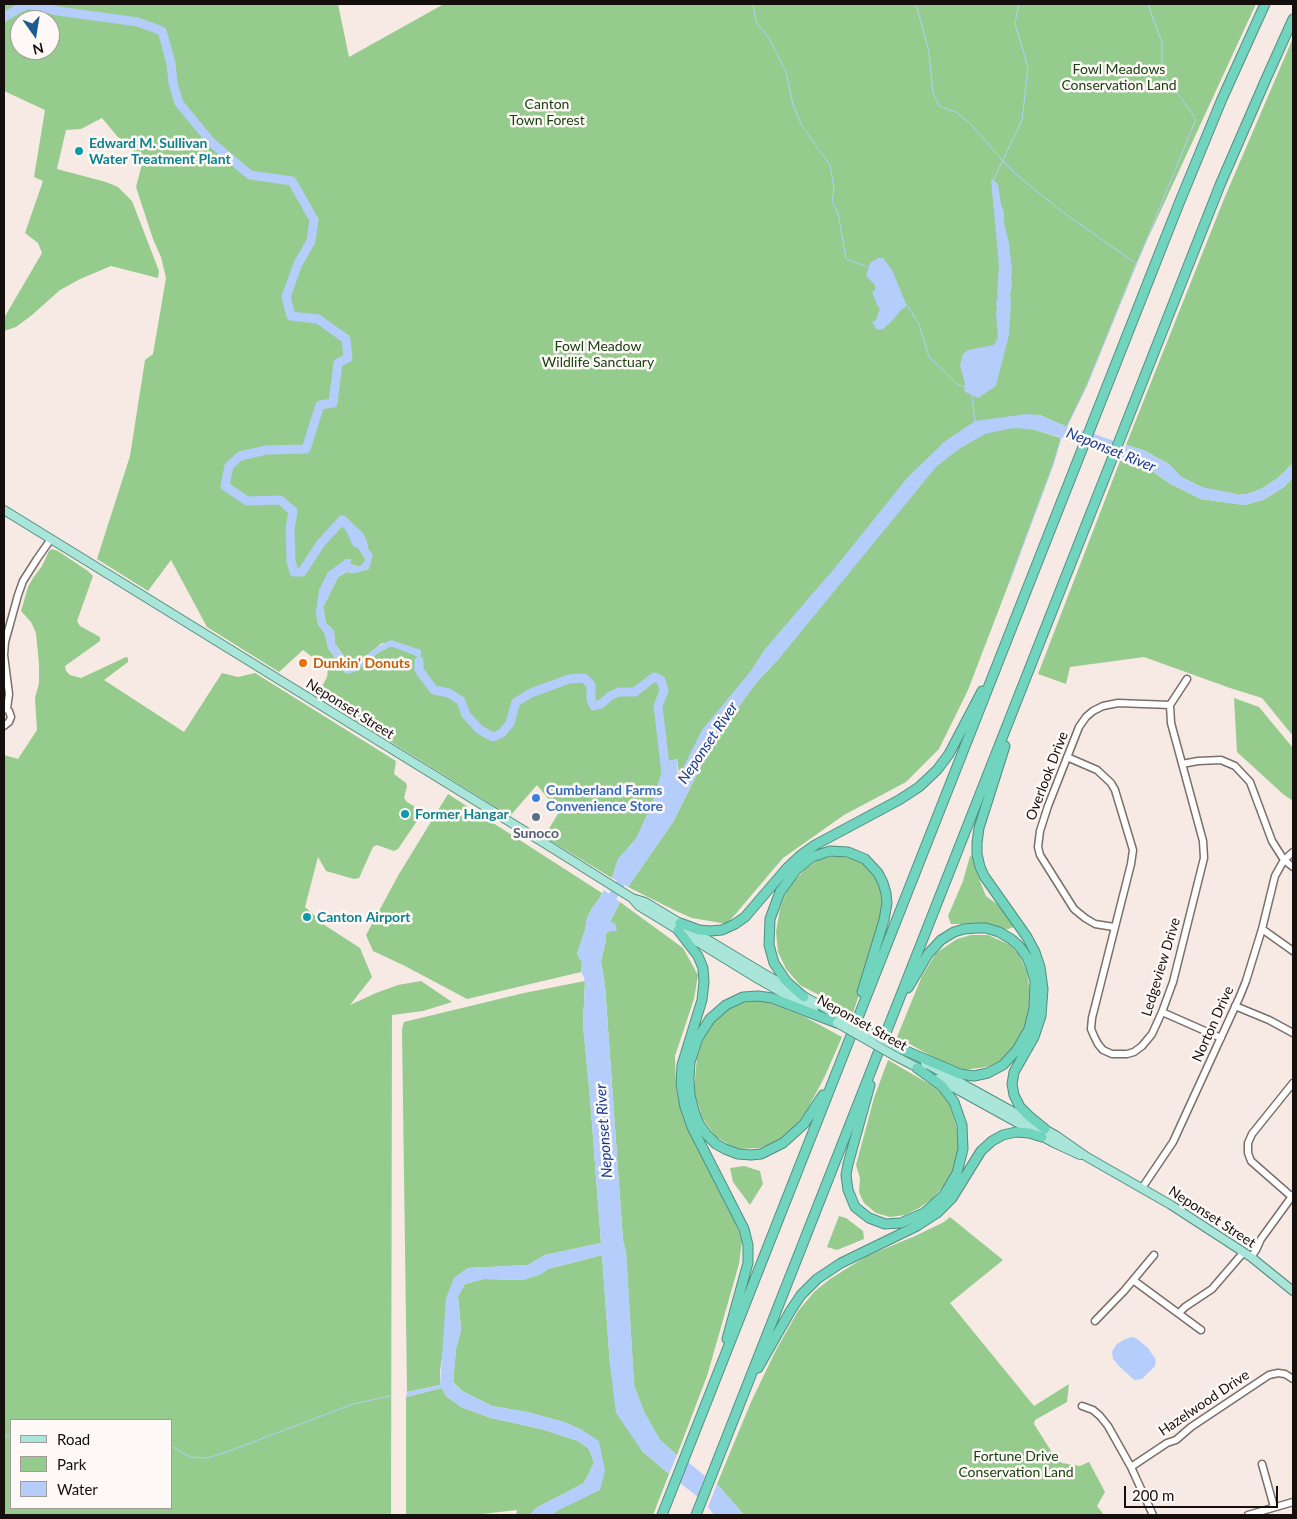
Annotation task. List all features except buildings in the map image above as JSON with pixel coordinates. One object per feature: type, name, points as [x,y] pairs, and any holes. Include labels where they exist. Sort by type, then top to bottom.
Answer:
[{"type":"highway","points":[[662,1515],[1196,161],[1265,4]]},
{"type":"highway","points":[[697,1512],[1220,185],[1293,19]]},
{"type":"highway","points":[[679,927],[710,931],[725,929],[736,924],[747,915],[801,855],[815,845],[899,800],[919,787],[937,770],[949,754],[998,663]]},
{"type":"highway","points":[[1012,713],[1003,752],[980,828],[977,850],[984,876],[1027,937],[1035,952],[1041,971],[1043,994],[1040,1020],[1034,1037],[1014,1075],[1012,1084],[1014,1097],[1022,1109],[1044,1133]]},
{"type":"highway","points":[[804,997],[786,981],[773,960],[769,938],[773,909],[787,880],[809,859],[817,854],[830,851],[852,853],[865,859],[876,870],[883,883],[887,900],[884,920],[861,996],[856,1021]]},
{"type":"highway","points":[[679,927],[698,956],[703,968],[704,982],[702,1000],[682,1065],[681,1085],[684,1107],[692,1127],[744,1230],[748,1245],[748,1263],[729,1327],[722,1363]]},
{"type":"highway","points":[[897,1005],[933,948],[947,936],[964,929],[986,928],[1006,936],[1023,951],[1033,970],[1036,988],[1033,1017],[1029,1029],[1014,1054],[997,1069],[981,1075],[964,1075],[897,1052]]},
{"type":"highway","points":[[833,1080],[812,1113],[795,1133],[783,1143],[761,1154],[738,1154],[716,1144],[699,1124],[690,1099],[690,1062],[700,1034],[716,1013],[726,1005],[736,1000],[754,996],[770,997],[838,1020]]},
{"type":"highway","points":[[873,1066],[868,1094],[848,1164],[847,1186],[852,1202],[862,1213],[876,1222],[892,1224],[911,1220],[935,1205],[954,1180],[962,1153],[962,1125],[954,1102],[944,1088],[917,1068]]},
{"type":"highway","points":[[748,1383],[791,1310],[801,1295],[817,1279],[841,1263],[921,1224],[937,1213],[952,1198],[981,1151],[992,1141],[1000,1136],[1013,1133],[1044,1133]]},
{"type":"main road","name":"Neponset Street","points":[[4,510],[602,880],[632,898],[645,902],[679,927],[772,988],[838,1020],[1044,1133]]},
{"type":"main road","name":"Neponset Street","points":[[679,927],[804,997],[838,1020]]},
{"type":"main road","name":"Neponset Street","points":[[897,1052],[917,1068],[1044,1133],[1070,1144],[1087,1157],[1188,1216],[1251,1257],[1293,1291]]},
{"type":"street","points":[[4,726],[10,720],[10,714],[5,708],[9,694],[5,676],[5,642],[18,595],[24,581],[51,539]]},
{"type":"street","points":[[1170,705],[1187,679]]},
{"type":"street","name":"Overlook Drive","points":[[1114,927],[1095,924],[1074,909],[1040,855],[1038,847],[1040,830],[1079,727],[1086,717],[1103,706],[1118,703],[1170,705]]},
{"type":"street","name":"Ledgeview Drive","points":[[1067,757],[1097,770],[1111,783],[1129,835],[1132,850],[1131,864],[1092,1018],[1092,1028],[1098,1044],[1103,1050],[1119,1055],[1134,1052],[1152,1034],[1173,982],[1204,858],[1203,841],[1171,723],[1170,705]]},
{"type":"street","points":[[1182,764],[1221,760],[1235,766],[1250,782],[1272,841],[1284,860],[1293,867]]},
{"type":"street","points":[[1284,860],[1293,852]]},
{"type":"street","name":"Norton Drive","points":[[1142,1188],[1173,1142],[1246,981],[1262,930],[1275,876],[1284,860]]},
{"type":"street","points":[[1262,930],[1293,951]]},
{"type":"street","points":[[1235,1006],[1269,1020],[1293,1033]]},
{"type":"street","points":[[1162,1012],[1221,1038]]},
{"type":"street","points":[[1251,1257],[1261,1239],[1292,1196],[1251,1161],[1248,1153],[1248,1143],[1252,1134],[1293,1083]]},
{"type":"street","points":[[1179,1313],[1212,1289],[1243,1253]]},
{"type":"street","points":[[1095,1321],[1134,1280],[1154,1255]]},
{"type":"street","points":[[1134,1280],[1201,1330]]},
{"type":"street","name":"Hazelwood Drive","points":[[1131,1467],[1167,1443],[1176,1440],[1191,1427],[1269,1375],[1285,1374],[1293,1379]]},
{"type":"street","points":[[1082,1406],[1093,1410],[1100,1416],[1118,1442],[1153,1515]]},
{"type":"street","points":[[1262,1464],[1274,1508]]},
{"type":"street","points":[[1248,1515],[1293,1502]]},
{"type":"green space","points":[[4,4],[338,4],[349,57],[444,4],[1256,4],[1136,264],[1087,385],[1067,427],[1040,415],[1035,430],[1061,438],[1053,465],[968,690],[939,749],[906,782],[844,815],[783,858],[727,924],[692,918],[628,887],[673,822],[702,764],[729,720],[756,683],[782,655],[767,661],[677,790],[679,773],[677,759],[665,762],[651,807],[636,839],[618,859],[612,878],[544,837],[559,812],[537,785],[510,816],[317,696],[327,677],[328,669],[303,650],[279,672],[207,627],[171,560],[148,591],[97,559],[130,456],[145,360],[153,354],[166,278],[161,257],[136,187],[143,160],[117,136],[102,118],[81,129],[66,130],[57,169],[118,187],[132,201],[159,271],[158,278],[111,266],[60,290],[16,327],[4,331],[4,318],[42,253],[38,243],[25,233],[43,181],[34,177],[45,110],[4,91]],"holes":[[[366,539],[369,569],[354,573],[347,572],[338,577],[323,607],[326,623],[334,631],[335,644],[352,667],[382,643],[421,651],[417,672],[417,656],[393,646],[376,654],[346,674],[328,648],[325,634],[318,624],[316,612],[346,559],[350,564],[360,567],[366,560],[359,549]]]},
{"type":"green space","points":[[1293,38],[1293,463],[1278,478],[1261,489],[1247,494],[1210,496],[1204,488],[1181,477],[1169,464],[1143,450],[1126,445],[1224,199]]},
{"type":"green space","points":[[1128,459],[1201,499],[1244,505],[1263,500],[1284,487],[1293,477],[1293,736],[1262,698],[1144,657],[1070,667],[1066,684],[1038,674],[1120,461]]},
{"type":"green space","points":[[52,549],[58,551],[93,576],[77,621],[80,626],[100,637],[100,641],[65,666],[66,671],[70,675],[81,678],[126,657],[128,658],[128,662],[104,680],[184,732],[222,673],[238,677],[255,673],[396,761],[394,774],[406,783],[407,786],[404,798],[420,810],[419,818],[398,849],[394,851],[377,845],[373,847],[359,878],[354,879],[326,871],[318,857],[305,907],[326,926],[360,948],[372,977],[350,1005],[398,985],[421,981],[452,1002],[423,1011],[392,1015],[391,1515],[4,1515],[4,755],[18,759],[37,730],[35,698],[39,683],[39,664],[36,633],[31,622],[21,611],[28,587],[42,566],[49,551]]},
{"type":"green space","points":[[1234,698],[1259,707],[1293,748],[1293,801],[1237,752]]},
{"type":"green space","points":[[448,794],[602,893],[587,918],[577,954],[582,962],[581,972],[467,999],[373,951],[366,935],[399,874]]},
{"type":"green space","points":[[835,856],[851,858],[867,865],[877,877],[883,894],[883,910],[868,968],[853,1013],[800,985],[786,969],[778,952],[776,932],[780,909],[786,893],[806,869],[818,860]]},
{"type":"green space","points":[[970,856],[973,857],[975,869],[986,896],[1005,910],[1014,927],[1005,930],[973,924],[951,924],[948,916],[963,881]]},
{"type":"green space","points":[[620,902],[683,948],[698,975],[694,999],[675,1056],[676,1090],[683,1117],[736,1224],[742,1241],[739,1264],[707,1376],[677,1455],[660,1440],[644,1412],[634,1385],[626,1252],[623,1241],[605,986],[601,961],[606,933],[611,931],[610,922]]},
{"type":"green space","points":[[971,935],[988,935],[1008,944],[1019,954],[1027,972],[1031,999],[1027,1024],[1016,1044],[1000,1063],[964,1070],[935,1058],[897,1037],[922,976],[936,953],[957,939]]},
{"type":"green space","points":[[585,981],[583,1025],[601,1243],[545,1255],[528,1265],[468,1268],[454,1278],[440,1371],[440,1385],[407,1392],[402,1029],[404,1022],[524,993]]},
{"type":"green space","points":[[759,999],[805,1017],[842,1037],[825,1076],[806,1112],[792,1131],[780,1141],[759,1148],[737,1149],[716,1137],[703,1119],[694,1092],[697,1057],[705,1035],[718,1016],[737,1004]]},
{"type":"green space","points":[[888,1060],[940,1092],[949,1104],[959,1135],[958,1157],[949,1180],[933,1198],[919,1208],[905,1215],[890,1217],[876,1213],[864,1203],[859,1192],[860,1178],[856,1165],[874,1098]]},
{"type":"green space","points":[[744,1166],[760,1171],[763,1184],[750,1205],[733,1182],[730,1168]]},
{"type":"green space","points":[[839,1216],[846,1218],[863,1231],[864,1239],[837,1250],[827,1247]]},
{"type":"green space","name":"Fortune Drive Conservation Land","points":[[950,1217],[1003,1260],[950,1303],[1034,1406],[1069,1384],[1067,1402],[1035,1420],[1034,1424],[1055,1457],[1062,1463],[1080,1466],[1089,1462],[1105,1492],[1097,1506],[1104,1515],[744,1515],[717,1484],[751,1402],[775,1352],[798,1311],[815,1291],[830,1279],[867,1256],[915,1236],[944,1222]]},
{"type":"green space","points":[[602,1255],[610,1365],[642,1451],[669,1474],[653,1515],[552,1515],[605,1471],[582,1430],[564,1422],[527,1412],[492,1406],[462,1391],[453,1382],[456,1349],[461,1330],[458,1296],[465,1284],[484,1279],[523,1280],[541,1274],[548,1269]]},
{"type":"green space","points":[[442,1388],[446,1396],[461,1407],[491,1418],[541,1429],[578,1441],[589,1449],[594,1463],[584,1483],[536,1508],[530,1515],[516,1515],[517,1510],[482,1515],[406,1515],[406,1397]]},
{"type":"water","points":[[991,179],[998,184],[1004,212],[1004,223],[1009,243],[1012,285],[1009,335],[996,386],[978,398],[965,392],[960,365],[963,354],[968,350],[994,345],[998,337],[996,303],[999,266]]},
{"type":"water","points":[[878,258],[883,258],[892,270],[907,306],[883,329],[877,330],[872,322],[876,320],[880,308],[872,292],[875,290],[875,285],[866,276],[870,263]]},
{"type":"water","points":[[1027,414],[1040,415],[1067,427],[1082,429],[1077,442],[1035,430],[1008,429],[985,434],[959,449],[936,467],[782,655],[756,683],[729,720],[702,764],[673,822],[628,887],[612,878],[618,859],[636,839],[651,807],[665,762],[677,759],[678,778],[702,730],[750,672],[765,649],[838,564],[907,478],[944,442],[975,421]]},
{"type":"water","points":[[1094,434],[1114,441],[1108,455],[1093,448],[1089,449]]},
{"type":"water","points":[[1126,445],[1143,450],[1169,464],[1181,477],[1204,488],[1210,496],[1247,494],[1261,489],[1278,478],[1293,463],[1293,477],[1284,487],[1263,500],[1244,505],[1201,499],[1169,483],[1152,471],[1129,459],[1120,461]]},
{"type":"water","points":[[342,515],[363,533],[368,548],[373,555],[369,569],[354,573],[346,572],[338,577],[323,607],[326,623],[334,631],[335,644],[352,667],[377,647],[391,640],[421,650],[419,674],[417,672],[417,656],[389,647],[376,654],[355,672],[346,674],[328,648],[325,634],[318,624],[316,612],[319,590],[328,572],[346,559],[352,559],[350,564],[360,567],[366,560],[359,549],[353,546],[344,526]]},
{"type":"water","points":[[604,890],[620,902],[610,922],[615,923],[617,931],[606,933],[601,961],[605,986],[623,1241],[626,1251],[634,1385],[644,1412],[660,1440],[677,1455],[669,1474],[642,1451],[616,1413],[610,1365],[602,1255],[548,1269],[541,1274],[523,1280],[484,1279],[465,1284],[458,1296],[461,1330],[456,1349],[453,1383],[462,1391],[492,1406],[527,1412],[564,1422],[582,1430],[599,1441],[605,1471],[600,1490],[552,1515],[530,1515],[536,1508],[584,1483],[594,1463],[589,1449],[578,1441],[541,1429],[491,1418],[461,1407],[446,1396],[442,1388],[406,1397],[407,1392],[440,1385],[446,1298],[454,1278],[468,1268],[528,1265],[545,1255],[601,1243],[583,1025],[585,985],[581,972],[582,962],[577,954],[587,918]]},
{"type":"water","points":[[1132,1337],[1148,1348],[1156,1360],[1155,1366],[1142,1379],[1135,1380],[1132,1378],[1113,1359],[1112,1352],[1116,1345]]},
{"type":"water","points":[[688,1462],[705,1476],[698,1497],[680,1483]]},
{"type":"water","points":[[717,1484],[744,1515],[714,1515],[708,1507]]},
{"type":"waterway","points":[[4,17],[27,4],[58,11],[138,22],[162,31],[179,103],[212,143],[250,175],[292,181],[314,220],[311,241],[298,264],[286,297],[291,316],[318,319],[346,339],[348,358],[338,363],[333,403],[320,405],[306,449],[266,450],[240,456],[229,466],[225,486],[247,501],[280,500],[293,511],[290,529],[291,561],[294,572],[302,572],[321,543],[342,520],[350,528]]},
{"type":"waterway","points":[[753,4],[756,22],[769,38],[786,72],[793,105],[802,126],[830,165],[834,189],[832,201],[838,213],[846,259],[868,267]]},
{"type":"waterway","points":[[916,4],[929,52],[933,93],[939,106],[956,112],[970,123],[1018,176],[1060,210],[1135,263]]},
{"type":"waterway","points":[[993,181],[1022,120],[1028,68],[1015,23],[1019,4]]},
{"type":"waterway","points":[[1066,428],[1087,385],[1196,119],[1162,72],[1162,43],[1148,4]]},
{"type":"waterway","points":[[907,305],[919,324],[929,357],[957,384],[964,387]]},
{"type":"waterway","points":[[972,396],[975,422]]},
{"type":"waterway","name":"Neponset River","points":[[1070,432],[1076,433],[1104,447],[1134,457]]},
{"type":"waterway","points":[[1009,583],[1053,465],[1061,438]]},
{"type":"waterway","name":"Neponset River","points":[[1198,491],[1234,498]]},
{"type":"waterway","points":[[419,661],[419,670],[434,690],[449,693],[461,701],[466,715],[480,730],[493,737],[502,733],[510,723],[516,702],[531,693],[569,679],[584,678],[591,685],[591,700],[594,706],[601,704],[610,696],[619,692],[635,692],[654,677],[661,680],[664,691],[658,706],[666,774]]},
{"type":"waterway","name":"Neponset River","points":[[607,906],[626,874]]},
{"type":"waterway","points":[[172,1447],[190,1457],[207,1458],[353,1404],[390,1396]]},
{"type":"waterway","points":[[4,1437],[10,1435]]},
{"type":"place","name":"Edward M. Sullivan Water Treatment Plant","points":[[79,151]]},
{"type":"place","name":"Dunkin' Donuts","points":[[303,663]]},
{"type":"place","name":"Cumberland Farms Convenience Store","points":[[536,798]]},
{"type":"place","name":"Former Hangar","points":[[405,814]]},
{"type":"place","name":"Sunoco","points":[[536,817]]},
{"type":"place","name":"Canton Airport","points":[[307,917]]},
{"type":"park label","name":"Fowl Meadows Conservation Land","points":[[1119,78]]},
{"type":"park label","name":"Canton Town Forest","points":[[547,112]]},
{"type":"park label","name":"Fowl Meadow Wildlife Sanctuary","points":[[598,354]]}]
